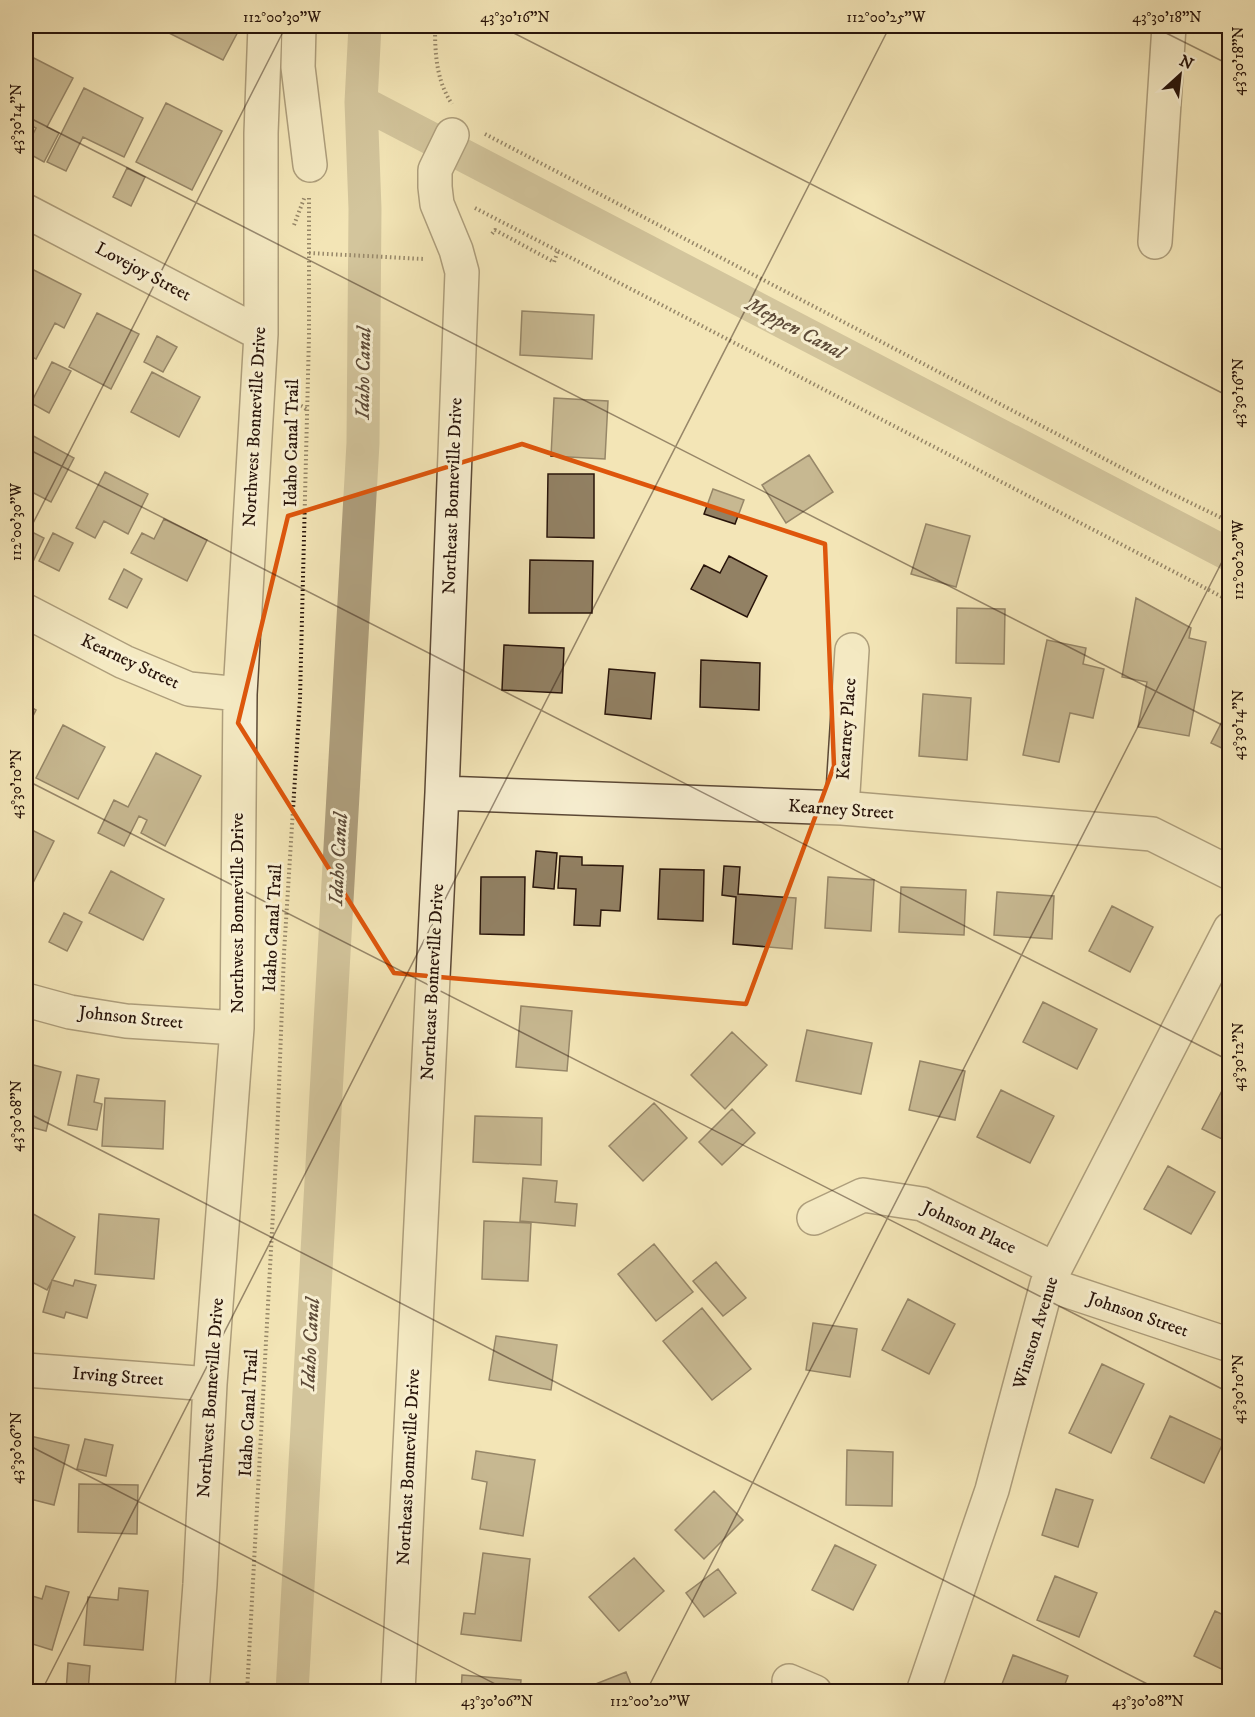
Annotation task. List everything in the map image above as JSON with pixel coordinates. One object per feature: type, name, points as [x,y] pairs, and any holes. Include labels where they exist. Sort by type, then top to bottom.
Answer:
[{"type":"street","name":"Northwest Bonneville Drive","points":[[192,1692],[210,1384],[237,1028],[240,694],[261,334],[261,133],[265,26]]},
{"type":"street","points":[[300,26],[298,67],[310,165]]},
{"type":"street","points":[[1155,242],[1169,26]]},
{"type":"street","points":[[435,179],[461,124]]},
{"type":"street","name":"Northeast Bonneville Drive","points":[[398,1692],[442,794],[462,272],[456,250],[437,204],[435,179]]},
{"type":"street","name":"Lovejoy Street","points":[[26,211],[261,334]]},
{"type":"street","name":"Kearney Street","points":[[26,611],[124,662],[189,689],[240,694]]},
{"type":"street","name":"Kearney Place","points":[[842,808],[852,650]]},
{"type":"street","name":"Kearney Street","points":[[442,794],[842,808],[1152,834],[1230,873]]},
{"type":"street","name":"Winston Avenue","points":[[922,1692],[992,1490],[1051,1276],[1230,930]]},
{"type":"street","name":"Johnson Street","points":[[26,1000],[126,1021],[237,1028]]},
{"type":"street","name":"Johnson Place","points":[[814,1218],[863,1195],[922,1204],[1051,1276]]},
{"type":"street","name":"Johnson Street","points":[[1051,1276],[1230,1345]]},
{"type":"street","name":"Irving Street","points":[[26,1370],[210,1384]]},
{"type":"path","points":[[435,26],[435,57],[444,93],[461,124],[1162,489],[1230,522]]},
{"type":"path","name":"Idaho Canal Trail","points":[[247,1692],[277,1139],[284,953],[300,698],[310,165]]},
{"type":"path","points":[[435,179],[558,251],[1230,601]]},
{"type":"path","points":[[490,235],[495,230],[554,262],[558,251]]},
{"type":"path","points":[[309,253],[410,258]]},
{"type":"highlighted area","points":[[522,444],[825,544],[834,766],[746,1004],[394,973],[238,723],[288,516]]},
{"type":"building","points":[[155,26],[241,26],[223,60]]},
{"type":"building","points":[[26,54],[73,78],[47,127],[59,133],[44,162],[26,152],[36,128],[26,123]]},
{"type":"building","points":[[84,88],[143,118],[124,157],[83,137],[66,171],[47,162]]},
{"type":"building","points":[[166,103],[222,131],[192,190],[136,162]]},
{"type":"building","points":[[127,168],[145,177],[131,206],[113,197]]},
{"type":"building","points":[[26,266],[81,294],[64,328],[55,323],[36,359],[26,354]]},
{"type":"building","points":[[522,311],[594,315],[592,359],[520,355]]},
{"type":"building","points":[[97,313],[139,334],[111,389],[69,367]]},
{"type":"building","points":[[157,336],[177,347],[163,372],[144,362]]},
{"type":"building","points":[[52,362],[71,371],[49,413],[31,403]]},
{"type":"building","points":[[152,372],[200,397],[179,437],[131,412]]},
{"type":"building","points":[[554,398],[608,401],[605,459],[551,456]]},
{"type":"building","points":[[26,432],[74,458],[51,502],[26,489]]},
{"type":"building","points":[[809,455],[833,492],[786,523],[762,485]]},
{"type":"building","points":[[105,472],[148,494],[128,534],[104,521],[95,538],[76,528]]},
{"type":"building","points":[[548,474],[594,474],[594,538],[547,537]]},
{"type":"building","points":[[713,489],[744,500],[735,524],[704,514]]},
{"type":"building","points":[[164,519],[207,540],[187,581],[131,553],[142,533],[154,539]]},
{"type":"building","points":[[926,524],[970,536],[956,587],[911,574]]},
{"type":"building","points":[[26,529],[44,538],[31,566],[26,563]]},
{"type":"building","points":[[53,533],[73,543],[59,571],[39,561]]},
{"type":"building","points":[[729,556],[767,576],[747,617],[691,589],[704,565],[720,573]]},
{"type":"building","points":[[530,560],[593,561],[592,613],[529,613]]},
{"type":"building","points":[[124,569],[142,579],[127,608],[109,599]]},
{"type":"building","points":[[1136,598],[1191,628],[1189,638],[1206,642],[1189,736],[1138,727],[1147,682],[1122,677]]},
{"type":"building","points":[[957,608],[1005,609],[1004,664],[956,663]]},
{"type":"building","points":[[1047,640],[1086,648],[1083,664],[1104,669],[1093,718],[1070,713],[1059,762],[1023,755]]},
{"type":"building","points":[[504,645],[564,648],[562,693],[502,690]]},
{"type":"building","points":[[701,660],[760,663],[759,710],[700,707]]},
{"type":"building","points":[[609,669],[655,673],[651,719],[605,714]]},
{"type":"building","points":[[923,694],[971,698],[967,760],[919,756]]},
{"type":"building","points":[[26,704],[36,710],[26,730]]},
{"type":"building","points":[[1230,706],[1230,752],[1211,743]]},
{"type":"building","points":[[63,725],[105,747],[78,799],[36,778]]},
{"type":"building","points":[[156,753],[201,776],[165,846],[141,833],[147,820],[139,816],[124,846],[98,833],[114,800],[128,807]]},
{"type":"building","points":[[26,827],[54,841],[32,885],[26,881]]},
{"type":"building","points":[[536,851],[557,853],[554,889],[533,887]]},
{"type":"building","points":[[560,856],[582,857],[582,865],[623,866],[620,911],[601,910],[600,926],[574,925],[576,889],[558,888]]},
{"type":"building","points":[[724,866],[740,867],[738,894],[796,898],[792,949],[733,944],[736,897],[722,895]]},
{"type":"building","points":[[660,869],[704,870],[703,921],[658,919]]},
{"type":"building","points":[[111,871],[164,899],[143,940],[89,913]]},
{"type":"building","points":[[481,877],[525,877],[524,935],[480,934]]},
{"type":"building","points":[[828,877],[874,880],[871,931],[825,928]]},
{"type":"building","points":[[901,887],[966,890],[964,935],[899,932]]},
{"type":"building","points":[[997,892],[1054,896],[1052,939],[994,935]]},
{"type":"building","points":[[1112,906],[1153,927],[1130,972],[1089,951]]},
{"type":"building","points":[[64,913],[82,922],[67,951],[49,942]]},
{"type":"building","points":[[1043,1002],[1097,1029],[1077,1069],[1023,1042]]},
{"type":"building","points":[[521,1006],[572,1011],[567,1071],[516,1067]]},
{"type":"building","points":[[807,1030],[872,1043],[861,1094],[796,1081]]},
{"type":"building","points":[[732,1032],[767,1065],[725,1109],[691,1075]]},
{"type":"building","points":[[920,1061],[965,1071],[955,1120],[909,1110]]},
{"type":"building","points":[[26,1063],[61,1072],[46,1131],[26,1126]]},
{"type":"building","points":[[77,1075],[99,1079],[94,1102],[102,1104],[97,1130],[68,1125]]},
{"type":"building","points":[[1226,1083],[1230,1084],[1230,1143],[1202,1129]]},
{"type":"building","points":[[1001,1090],[1054,1116],[1030,1163],[977,1137]]},
{"type":"building","points":[[105,1098],[165,1101],[163,1149],[102,1146]]},
{"type":"building","points":[[654,1103],[687,1138],[643,1181],[609,1146]]},
{"type":"building","points":[[732,1109],[755,1133],[722,1165],[699,1142]]},
{"type":"building","points":[[475,1116],[542,1118],[541,1165],[473,1162]]},
{"type":"building","points":[[1168,1166],[1215,1192],[1191,1234],[1144,1209]]},
{"type":"building","points":[[523,1178],[557,1181],[555,1202],[577,1204],[575,1226],[520,1221]]},
{"type":"building","points":[[26,1210],[75,1237],[47,1290],[26,1279],[26,1270],[31,1260],[26,1258]]},
{"type":"building","points":[[99,1214],[159,1219],[154,1279],[95,1274]]},
{"type":"building","points":[[484,1221],[531,1223],[528,1281],[482,1279]]},
{"type":"building","points":[[654,1244],[693,1292],[656,1321],[618,1274]]},
{"type":"building","points":[[716,1262],[746,1298],[723,1316],[693,1281]]},
{"type":"building","points":[[52,1280],[73,1286],[75,1280],[96,1285],[87,1318],[66,1312],[64,1318],[43,1312]]},
{"type":"building","points":[[908,1299],[955,1324],[929,1374],[882,1350]]},
{"type":"building","points":[[702,1308],[751,1369],[712,1400],[663,1341]]},
{"type":"building","points":[[813,1323],[857,1329],[850,1377],[806,1370]]},
{"type":"building","points":[[496,1336],[557,1345],[551,1390],[489,1380]]},
{"type":"building","points":[[1102,1364],[1144,1384],[1111,1453],[1069,1433]]},
{"type":"building","points":[[1170,1416],[1224,1441],[1204,1483],[1151,1458]]},
{"type":"building","points":[[26,1435],[69,1445],[54,1505],[26,1498]]},
{"type":"building","points":[[85,1439],[113,1445],[106,1476],[77,1469]]},
{"type":"building","points":[[847,1450],[893,1452],[892,1506],[846,1505]]},
{"type":"building","points":[[476,1451],[535,1460],[523,1536],[480,1529],[487,1482],[472,1479]]},
{"type":"building","points":[[79,1484],[138,1485],[137,1534],[78,1532]]},
{"type":"building","points":[[1056,1489],[1093,1500],[1078,1547],[1042,1535]]},
{"type":"building","points":[[714,1491],[743,1520],[704,1559],[675,1530]]},
{"type":"building","points":[[835,1545],[876,1565],[853,1610],[812,1590]]},
{"type":"building","points":[[483,1553],[530,1559],[521,1641],[461,1634],[464,1613],[475,1614]]},
{"type":"building","points":[[634,1558],[664,1591],[619,1631],[589,1597]]},
{"type":"building","points":[[718,1569],[736,1593],[704,1617],[686,1593]]},
{"type":"building","points":[[1055,1576],[1097,1593],[1079,1637],[1037,1620]]},
{"type":"building","points":[[46,1586],[69,1592],[52,1650],[26,1642],[26,1594],[42,1599]]},
{"type":"building","points":[[119,1588],[148,1591],[143,1650],[84,1645],[88,1597],[118,1600]]},
{"type":"building","points":[[1215,1611],[1230,1618],[1230,1673],[1194,1656]]},
{"type":"building","points":[[1013,1655],[1068,1676],[1062,1692],[999,1692]]},
{"type":"building","points":[[68,1663],[90,1666],[88,1692],[66,1692]]},
{"type":"building","points":[[626,1672],[634,1692],[584,1692],[583,1689]]},
{"type":"building","points":[[462,1675],[521,1680],[520,1692],[461,1692]]},
{"type":"waterway","name":"Idaho Canal","points":[[292,1692],[363,443],[365,209],[361,102],[365,26]]},
{"type":"waterway","name":"Meppen Canal","points":[[361,102],[1230,555]]}]
